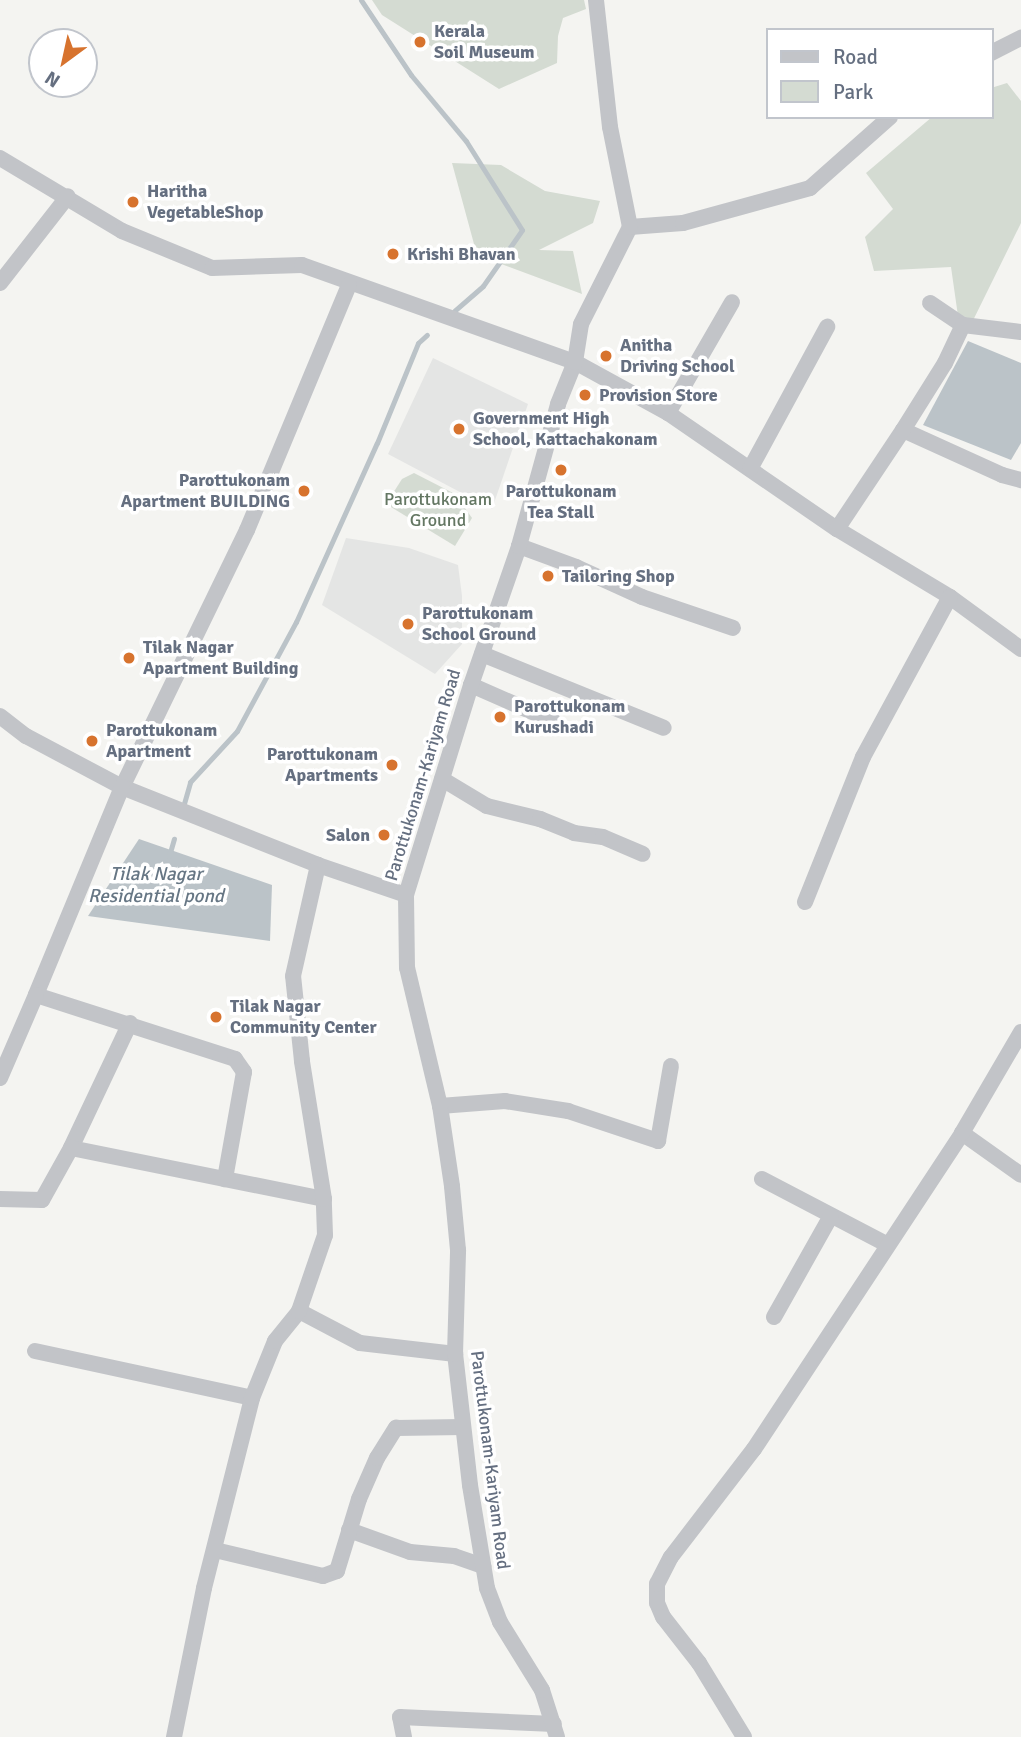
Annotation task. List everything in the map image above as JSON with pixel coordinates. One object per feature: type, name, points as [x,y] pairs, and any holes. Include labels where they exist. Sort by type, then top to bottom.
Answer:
[{"type":"street","points":[[596,0],[610,127],[630,227],[683,223],[810,188],[888,119]]},
{"type":"street","points":[[993,52],[1021,38]]},
{"type":"street","points":[[0,158],[121,231],[212,268],[302,265],[349,285],[575,362],[668,413],[837,528],[950,597],[1021,649]]},
{"type":"street","points":[[0,283],[68,197]]},
{"type":"street","name":"Parottukonam-Kariyam Road","points":[[555,1731],[542,1690],[500,1622],[486,1588],[455,1354],[458,1250],[440,1106],[407,968],[406,895],[471,685],[519,546],[558,404],[575,362],[581,324],[630,227]]},
{"type":"street","points":[[0,1078],[122,787],[247,530],[349,285]]},
{"type":"street","points":[[668,413],[732,302]]},
{"type":"street","points":[[930,303],[963,326],[1021,332]]},
{"type":"street","points":[[837,528],[903,430],[963,326]]},
{"type":"street","points":[[751,469],[827,327]]},
{"type":"street","points":[[903,430],[1002,475],[1021,480]]},
{"type":"street","points":[[519,546],[576,567],[642,597],[733,628]]},
{"type":"street","points":[[805,902],[863,757],[950,597]]},
{"type":"street","points":[[482,654],[664,728]]},
{"type":"street","points":[[471,685],[553,721]]},
{"type":"street","points":[[0,716],[26,736],[122,787],[318,865],[406,895]]},
{"type":"street","points":[[442,779],[487,806],[540,819],[575,833],[603,837],[643,854]]},
{"type":"street","points":[[174,1737],[252,1398],[275,1341],[299,1311],[325,1235],[324,1199],[302,1061],[293,976],[318,865]]},
{"type":"street","points":[[36,995],[130,1023],[235,1059],[244,1072],[225,1179]]},
{"type":"street","points":[[0,1199],[42,1200],[71,1148],[130,1023]]},
{"type":"street","points":[[744,1737],[699,1663],[663,1618],[657,1603],[657,1584],[671,1557],[754,1450],[962,1133],[1021,1032]]},
{"type":"street","points":[[440,1106],[505,1101],[568,1111],[657,1141],[671,1066]]},
{"type":"street","points":[[962,1133],[1021,1175]]},
{"type":"street","points":[[71,1148],[324,1199]]},
{"type":"street","points":[[762,1180],[888,1245]]},
{"type":"street","points":[[774,1317],[831,1216]]},
{"type":"street","points":[[299,1311],[360,1343],[455,1354]]},
{"type":"street","points":[[35,1351],[252,1398]]},
{"type":"street","points":[[215,1550],[323,1576],[337,1571],[349,1530],[377,1458],[396,1429],[463,1427]]},
{"type":"street","points":[[349,1530],[410,1552],[454,1556],[483,1566]]},
{"type":"street","points":[[404,1737],[400,1717],[555,1731]]},
{"type":"shaded area","name":"Government High School, Kattachakonam","points":[[433,358],[528,404],[492,509],[388,454]]},
{"type":"shaded area","name":"Parottukonam School Ground","points":[[346,538],[409,548],[458,565],[462,596],[462,644],[435,674],[322,605]]},
{"type":"green space","points":[[372,0],[584,0],[586,9],[563,18],[558,36],[557,63],[499,89],[382,15]]},
{"type":"green space","points":[[1007,83],[1021,101],[1021,223],[954,359],[958,316],[951,267],[874,271],[865,237],[893,209],[866,173],[930,119],[993,119],[993,87]]},
{"type":"green space","points":[[452,163],[501,165],[545,191],[600,201],[593,223],[539,250],[573,251],[582,294],[477,255]]},
{"type":"green space","name":"Parottukonam Ground","points":[[414,473],[455,494],[472,518],[455,546],[386,504],[402,479]]},
{"type":"water","points":[[968,341],[1021,363],[1021,443],[1011,460],[923,425]]},
{"type":"water","name":"Tilak Nagar Residential pond","points":[[139,839],[272,885],[270,941],[88,916]]},
{"type":"waterway","points":[[361,0],[411,75],[466,141],[522,230],[483,286],[454,311]]},
{"type":"waterway","points":[[183,807],[190,782],[237,731],[296,622],[377,443],[418,343],[427,335]]},
{"type":"waterway","points":[[169,856],[174,839]]},
{"type":"place","name":"Kerala Soil Museum","points":[[420,42]]},
{"type":"place","name":"Haritha VegetableShop","points":[[133,202]]},
{"type":"place","name":"Krishi Bhavan","points":[[393,254]]},
{"type":"place","name":"Anitha Driving School","points":[[606,356]]},
{"type":"place","name":"Provision Store","points":[[585,395]]},
{"type":"place","name":"Government High School, Kattachakonam","points":[[459,429]]},
{"type":"place","name":"Parottukonam Tea Stall","points":[[561,470]]},
{"type":"place","name":"Parottukonam Apartment BUILDING","points":[[304,491]]},
{"type":"place","name":"Tailoring Shop","points":[[548,576]]},
{"type":"place","name":"Parottukonam School Ground","points":[[408,624]]},
{"type":"place","name":"Tilak Nagar Apartment Building","points":[[129,658]]},
{"type":"place","name":"Parottukonam Kurushadi","points":[[500,717]]},
{"type":"place","name":"Parottukonam Apartment","points":[[92,741]]},
{"type":"place","name":"Parottukonam Apartments","points":[[392,765]]},
{"type":"place","name":"Salon","points":[[384,835]]},
{"type":"place","name":"Tilak Nagar Community Center","points":[[216,1017]]}]
